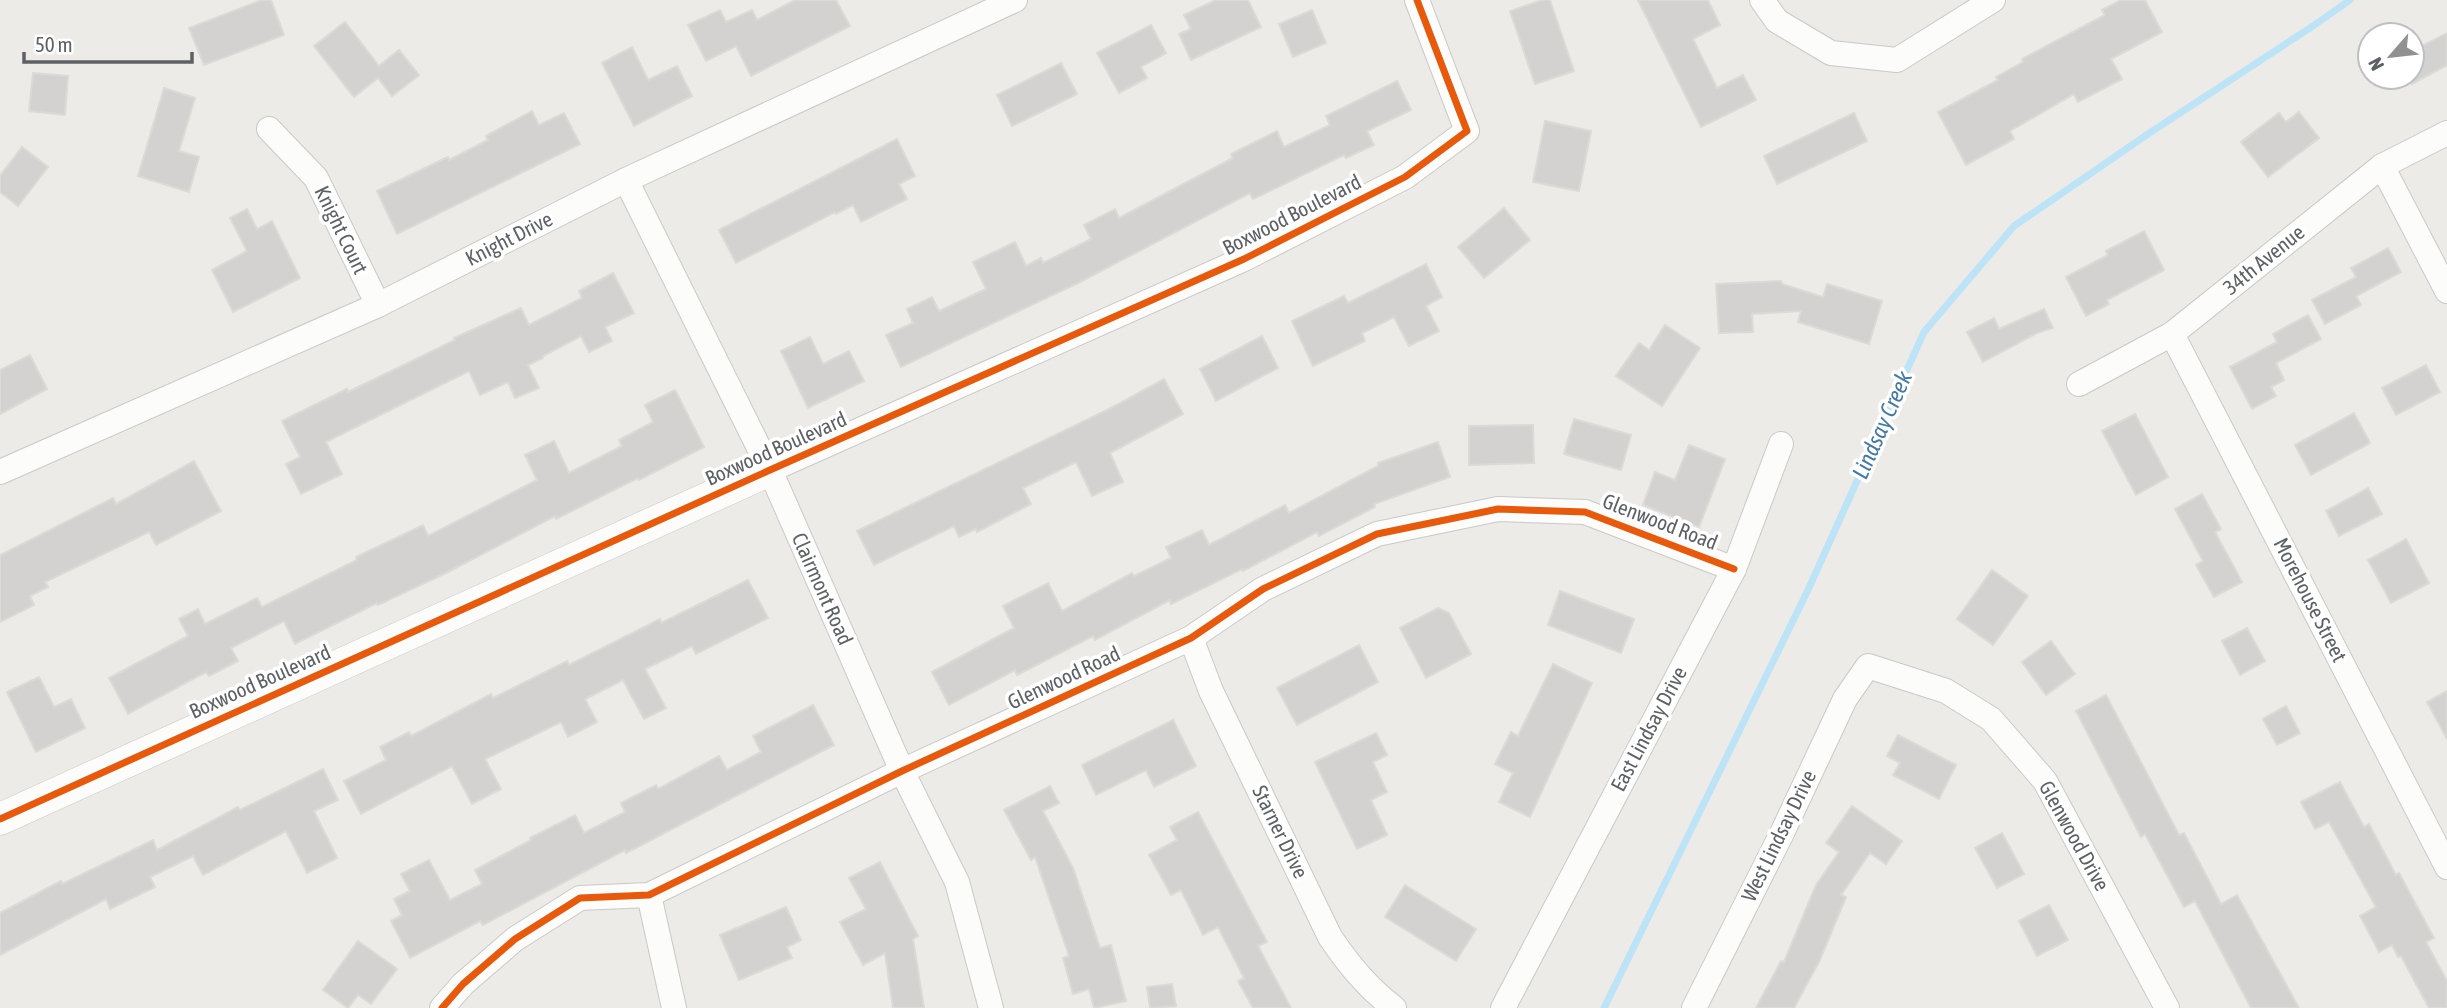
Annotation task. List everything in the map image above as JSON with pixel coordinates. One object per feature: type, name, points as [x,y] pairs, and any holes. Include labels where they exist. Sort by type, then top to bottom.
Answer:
[{"type":"street","name":"Knight Drive","points":[[0,472],[378,305],[626,180],[1015,0]]},
{"type":"street","name":"Boxwood Boulevard","points":[[2,814],[1244,259],[1405,177],[1467,131],[1417,0]]},
{"type":"street","points":[[1762,0],[1777,21],[1831,53],[1897,60],[1993,0]]},
{"type":"street","name":"Knight Court","points":[[269,130],[316,178],[378,305]]},
{"type":"street","name":"34th Avenue","points":[[2079,384],[2172,334],[2382,166],[2447,133]]},
{"type":"street","points":[[2382,166],[2447,291]]},
{"type":"street","name":"Clairmont Road","points":[[626,180],[770,470],[902,771],[957,882],[991,1008]]},
{"type":"street","name":"Morehouse Street","points":[[2172,334],[2447,867]]},
{"type":"street","name":"East Lindsay Drive","points":[[1503,1008],[1734,569],[1781,444]]},
{"type":"street","name":"Glenwood Road","points":[[442,1008],[463,984],[514,939],[580,898],[649,895],[902,771],[1191,638],[1263,589],[1377,534],[1498,509],[1585,512],[1734,569]]},
{"type":"street","name":"Starner Drive","points":[[1191,638],[1211,691],[1330,937],[1363,982],[1394,1008]]},
{"type":"street","name":"West Lindsay Drive","points":[[1694,1008],[1783,831],[1845,699],[1868,666]]},
{"type":"street","name":"Glenwood Drive","points":[[1868,666],[1946,691],[1991,719],[2045,781],[2167,1008]]},
{"type":"street","points":[[649,895],[674,1008]]},
{"type":"building","points":[[262,0],[271,0],[284,35],[204,65],[189,28]]},
{"type":"building","points":[[795,0],[836,0],[850,26],[751,76],[736,46],[706,61],[688,25],[720,10],[726,22],[752,10],[757,20]]},
{"type":"building","points":[[1216,0],[1248,0],[1261,27],[1191,60],[1179,34],[1191,29],[1184,15]]},
{"type":"building","points":[[1542,0],[1550,0],[1574,71],[1535,84],[1510,11]]},
{"type":"building","points":[[1638,0],[1708,0],[1720,25],[1693,39],[1717,88],[1743,75],[1756,100],[1701,127]]},
{"type":"building","points":[[2121,0],[2145,0],[2162,32],[2111,59],[2122,79],[2078,102],[2074,94],[2010,131],[2014,139],[1966,165],[1938,112],[1998,80],[1996,77],[2023,62],[2022,59],[2105,15],[2102,10]]},
{"type":"building","points":[[1312,10],[1326,43],[1293,57],[1279,24]]},
{"type":"building","points":[[345,22],[379,66],[399,50],[419,75],[392,96],[378,78],[354,97],[314,46]]},
{"type":"building","points":[[1151,25],[1166,53],[1141,67],[1147,78],[1119,93],[1097,53]]},
{"type":"building","points":[[2447,33],[2447,65],[2426,76],[2426,44]]},
{"type":"building","points":[[632,47],[648,80],[677,66],[692,96],[634,126],[602,63]]},
{"type":"building","points":[[1061,63],[1077,94],[1012,126],[997,95]]},
{"type":"building","points":[[33,73],[68,76],[65,115],[29,111]]},
{"type":"building","points":[[1397,81],[1411,110],[1367,131],[1374,145],[1346,158],[1344,155],[1253,199],[1250,193],[1078,283],[901,367],[886,335],[913,323],[907,309],[932,297],[939,311],[986,289],[973,262],[1015,242],[1026,266],[1041,258],[1043,263],[1091,239],[1084,225],[1115,209],[1119,218],[1233,158],[1231,154],[1277,131],[1284,147],[1330,125],[1326,116]]},
{"type":"building","points":[[164,88],[195,98],[179,151],[199,157],[189,192],[138,176]]},
{"type":"building","points":[[532,111],[539,125],[564,113],[580,144],[397,234],[377,191],[488,140],[486,136]]},
{"type":"building","points":[[2299,112],[2319,138],[2268,177],[2241,142],[2279,113],[2286,122]]},
{"type":"building","points":[[1854,113],[1867,141],[1777,184],[1764,156]]},
{"type":"building","points":[[1545,121],[1591,131],[1579,191],[1533,182]]},
{"type":"building","points":[[897,139],[915,176],[899,184],[907,199],[861,222],[853,205],[736,263],[719,230]]},
{"type":"building","points":[[22,147],[48,167],[18,206],[0,192],[0,176]]},
{"type":"building","points":[[1504,208],[1530,240],[1484,278],[1458,247]]},
{"type":"building","points":[[247,209],[257,229],[272,221],[300,278],[233,312],[212,270],[247,251],[230,218]]},
{"type":"building","points":[[2144,231],[2164,270],[2107,300],[2109,304],[2086,316],[2066,277],[2108,255],[2106,251]]},
{"type":"building","points":[[2388,248],[2401,272],[2356,296],[2361,305],[2325,324],[2312,300],[2356,277],[2351,268]]},
{"type":"building","points":[[1426,264],[1442,297],[1426,306],[1439,331],[1409,346],[1394,317],[1362,333],[1365,341],[1313,366],[1292,321],[1344,296],[1348,303]]},
{"type":"building","points":[[613,273],[634,313],[605,327],[612,341],[589,352],[581,336],[543,356],[528,365],[539,388],[515,398],[508,382],[480,395],[469,371],[326,442],[342,474],[301,494],[286,464],[300,457],[282,421],[521,308],[529,325],[582,298],[579,291]]},
{"type":"building","points":[[1781,281],[1782,284],[1823,297],[1827,284],[1882,301],[1869,344],[1798,322],[1801,311],[1752,314],[1753,332],[1719,333],[1716,284]]},
{"type":"building","points":[[2044,309],[2053,328],[2037,333],[1983,362],[1967,332],[1994,318],[1999,329]]},
{"type":"building","points":[[2308,315],[2321,339],[2276,363],[2284,380],[2271,387],[2276,396],[2252,409],[2230,367],[2277,342],[2273,334]]},
{"type":"building","points":[[1665,325],[1700,348],[1662,406],[1616,376],[1639,343],[1649,350]]},
{"type":"building","points":[[1262,336],[1278,368],[1216,401],[1200,369]]},
{"type":"building","points":[[810,337],[823,364],[849,351],[864,381],[808,408],[781,351]]},
{"type":"building","points":[[30,355],[47,389],[0,414],[0,370]]},
{"type":"building","points":[[2426,365],[2440,392],[2396,415],[2382,388]]},
{"type":"building","points":[[1164,379],[1183,414],[1110,453],[1123,482],[1092,496],[1076,462],[1023,488],[1031,504],[977,532],[976,529],[959,537],[954,526],[874,565],[857,531],[1111,408]]},
{"type":"building","points":[[675,390],[704,447],[556,519],[555,516],[446,573],[378,605],[377,603],[295,644],[284,621],[231,648],[238,661],[209,676],[206,672],[128,714],[109,678],[188,636],[179,619],[198,609],[205,624],[257,598],[262,607],[423,525],[428,536],[537,480],[525,455],[554,441],[569,473],[622,446],[619,440],[653,422],[645,405]]},
{"type":"building","points":[[2354,413],[2370,443],[2311,475],[2295,445]]},
{"type":"building","points":[[2135,414],[2168,477],[2136,495],[2102,431]]},
{"type":"building","points":[[1574,419],[1631,435],[1621,470],[1564,454]]},
{"type":"building","points":[[1533,425],[1534,463],[1469,465],[1469,426]]},
{"type":"building","points":[[1438,442],[1450,477],[1374,504],[1375,507],[1319,536],[1317,532],[1243,571],[1242,569],[1171,604],[1170,600],[1095,640],[1093,636],[1017,675],[1015,670],[949,705],[932,672],[1014,628],[1003,606],[1048,583],[1062,611],[1132,573],[1134,576],[1171,558],[1166,547],[1202,530],[1209,545],[1285,505],[1289,513],[1378,466],[1378,463]]},
{"type":"building","points":[[1689,445],[1725,459],[1699,527],[1643,505],[1655,472],[1675,480]]},
{"type":"building","points":[[194,461],[221,511],[156,545],[149,532],[45,582],[48,587],[30,596],[34,605],[0,622],[0,555],[113,498],[116,504]]},
{"type":"building","points":[[2368,488],[2382,514],[2339,536],[2326,511]]},
{"type":"building","points":[[2202,494],[2221,529],[2215,532],[2242,582],[2214,597],[2196,565],[2203,561],[2175,509]]},
{"type":"building","points":[[2406,539],[2429,583],[2391,603],[2368,560]]},
{"type":"building","points":[[1992,570],[2028,596],[1993,645],[1957,619]]},
{"type":"building","points":[[748,580],[768,618],[696,654],[692,646],[645,669],[666,708],[644,719],[623,680],[585,699],[597,722],[568,737],[561,722],[485,759],[501,789],[472,804],[452,766],[361,814],[344,781],[386,760],[380,747],[409,732],[411,736],[491,694],[493,698],[567,661],[569,665],[660,619],[661,623]]},
{"type":"building","points":[[1560,591],[1634,619],[1621,653],[1548,625]]},
{"type":"building","points":[[1438,608],[1449,613],[1471,654],[1426,678],[1400,628]]},
{"type":"building","points":[[2247,628],[2265,661],[2240,675],[2222,641]]},
{"type":"building","points":[[2051,641],[2075,674],[2046,695],[2022,662]]},
{"type":"building","points":[[1359,645],[1378,682],[1297,725],[1277,688]]},
{"type":"building","points":[[1553,664],[1592,683],[1530,817],[1499,802],[1513,773],[1495,764],[1511,732],[1518,736]]},
{"type":"building","points":[[39,677],[54,707],[71,699],[85,728],[36,752],[7,692]]},
{"type":"building","points":[[2447,691],[2447,739],[2427,702]]},
{"type":"building","points":[[2106,695],[2179,835],[2184,833],[2221,904],[2237,895],[2299,1008],[2251,1008],[2195,901],[2184,907],[2145,834],[2141,837],[2076,711]]},
{"type":"building","points":[[813,705],[834,745],[483,925],[480,921],[410,958],[391,921],[402,915],[394,899],[410,891],[401,874],[429,860],[450,900],[482,884],[475,870],[575,815],[584,833],[625,812],[621,803],[656,785],[658,789],[719,756],[727,770],[761,752],[753,736]]},
{"type":"building","points":[[2286,706],[2300,733],[2277,745],[2263,719]]},
{"type":"building","points":[[1173,720],[1196,766],[1154,787],[1146,770],[1096,795],[1082,765]]},
{"type":"building","points":[[1376,733],[1387,755],[1373,762],[1387,792],[1371,800],[1387,835],[1357,849],[1315,762]]},
{"type":"building","points":[[1898,735],[1956,765],[1939,799],[1893,775],[1900,763],[1887,756]]},
{"type":"building","points":[[323,769],[338,800],[314,811],[337,858],[307,873],[286,831],[203,875],[193,856],[150,877],[155,887],[110,909],[106,899],[0,955],[0,913],[61,881],[62,884],[153,840],[157,850],[238,807],[240,810]]},
{"type":"building","points":[[2340,782],[2364,827],[2369,824],[2396,875],[2399,873],[2434,938],[2426,942],[2447,981],[2447,1008],[2429,1008],[2401,956],[2398,957],[2392,945],[2379,952],[2360,916],[2376,907],[2329,822],[2315,829],[2301,802]]},
{"type":"building","points":[[1050,786],[1059,803],[1043,811],[1073,868],[1100,948],[1111,945],[1126,1001],[1094,1008],[1089,989],[1073,994],[1063,958],[1069,956],[1035,857],[1031,860],[1004,810]]},
{"type":"building","points":[[1852,806],[1902,841],[1886,864],[1870,853],[1841,895],[1846,897],[1820,960],[1794,1008],[1756,1008],[1781,961],[1784,962],[1816,885],[1839,852],[1826,843]]},
{"type":"building","points":[[1198,812],[1267,942],[1258,946],[1291,1008],[1253,1008],[1238,981],[1244,978],[1218,927],[1203,935],[1181,890],[1171,895],[1149,855],[1177,840],[1170,827]]},
{"type":"building","points":[[2002,833],[2024,874],[1997,888],[1975,848]]},
{"type":"building","points":[[880,862],[918,936],[913,939],[924,1008],[893,1008],[885,953],[863,965],[840,922],[866,909],[849,878]]},
{"type":"building","points":[[1405,885],[1476,929],[1456,961],[1385,917]]},
{"type":"building","points":[[2049,905],[2068,940],[2037,956],[2019,921]]},
{"type":"building","points":[[786,907],[801,940],[787,947],[792,958],[739,980],[720,935]]},
{"type":"building","points":[[358,941],[397,969],[371,1004],[358,995],[348,1008],[323,990]]},
{"type":"building","points":[[1172,984],[1176,1006],[1150,1008],[1147,987]]},
{"type":"waterway","name":"Lindsay Creek","points":[[1604,1008],[1808,590],[1924,332],[2014,226],[2350,0]]},
{"type":"cycle path","points":[[0,819],[770,470],[1244,259],[1405,177],[1467,131],[1417,0]]},
{"type":"cycle path","points":[[442,1008],[463,984],[515,939],[580,898],[649,895],[902,771],[1191,638],[1263,589],[1377,534],[1498,509],[1585,512],[1734,569]]}]
